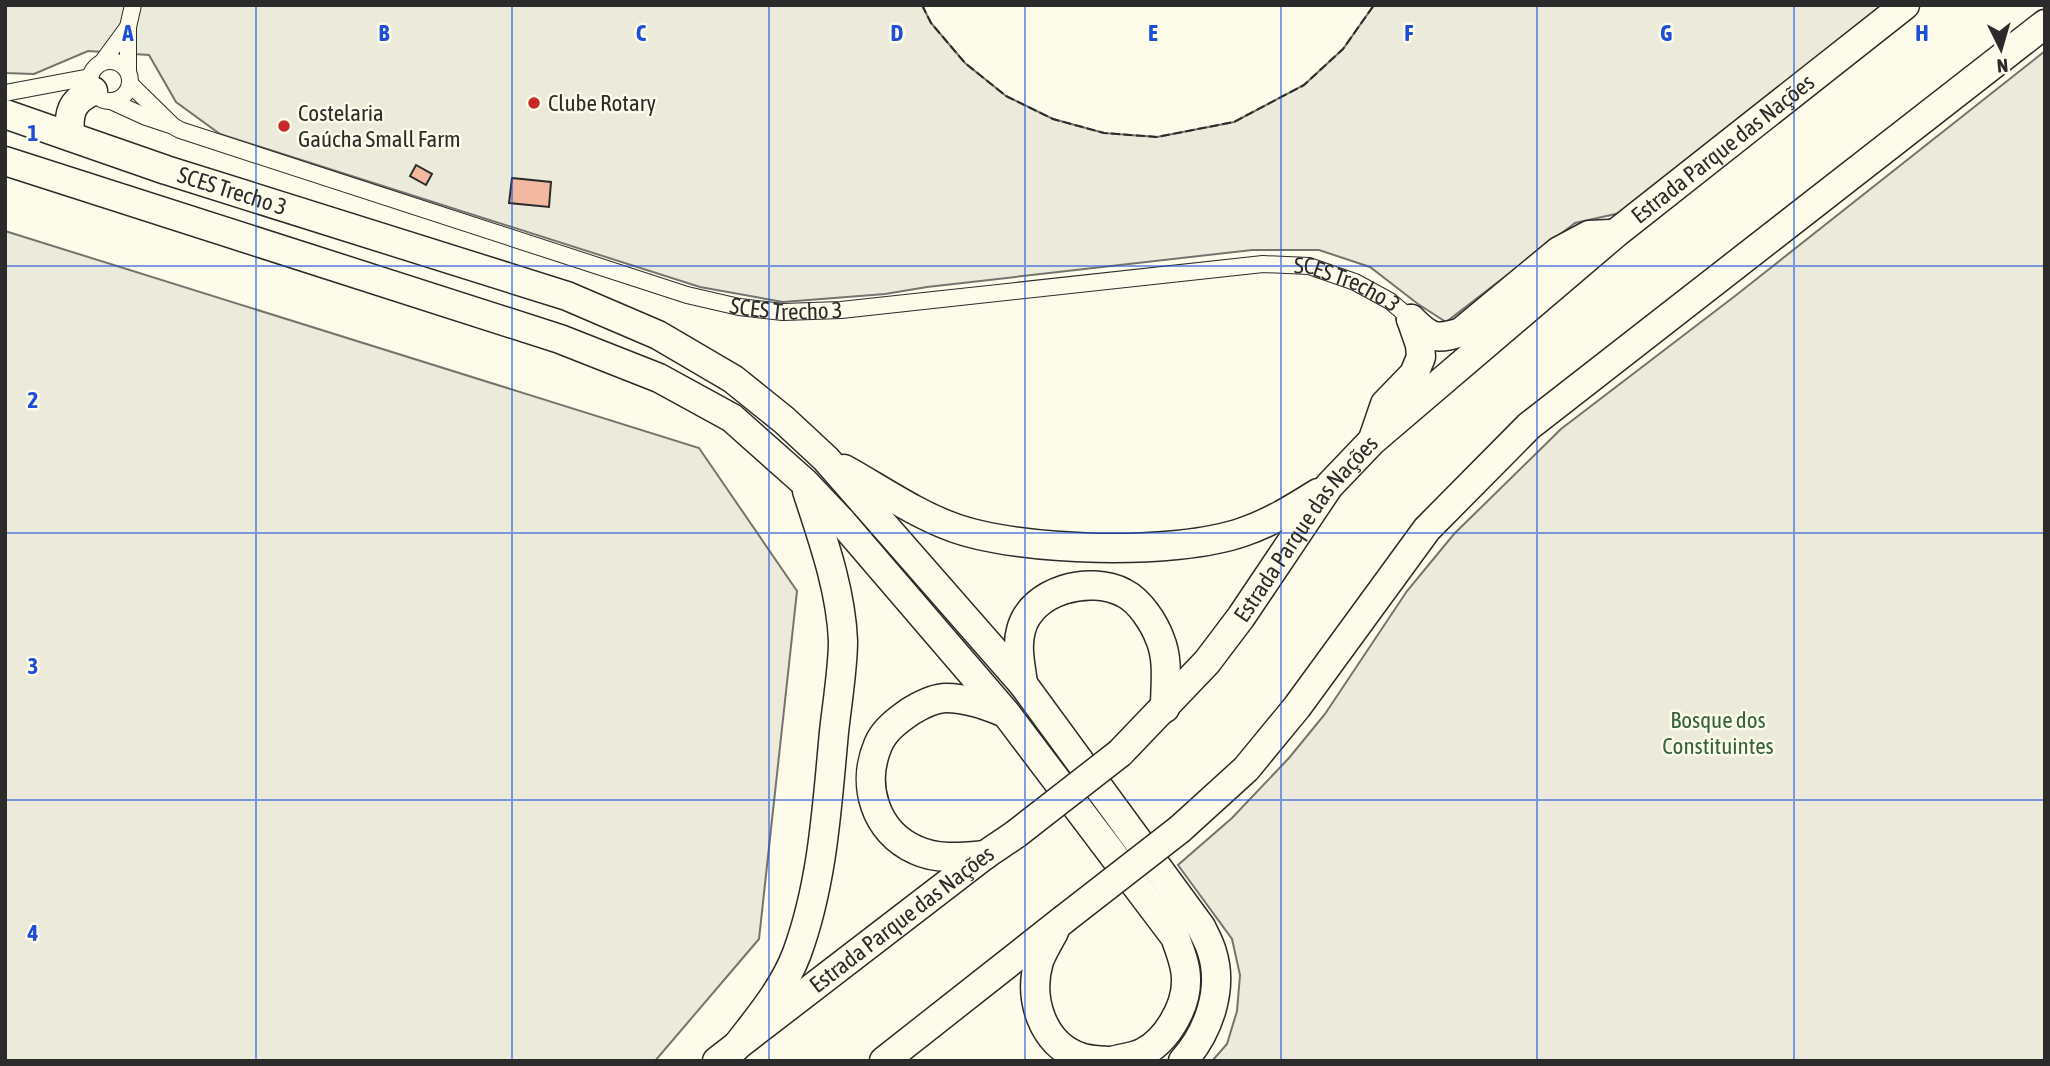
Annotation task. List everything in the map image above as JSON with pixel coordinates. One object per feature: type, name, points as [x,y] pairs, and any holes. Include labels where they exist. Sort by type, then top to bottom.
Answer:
[{"type":"highway","name":"Estrada Parque das Nações","points":[[727,1054],[1120,753],[1207,662],[1241,617],[1329,486],[1372,441],[1616,233],[1905,5]]},
{"type":"highway","points":[[884,1061],[1180,829],[1246,769],[1297,707],[1427,529],[1530,426],[2045,24]]},
{"type":"highway","points":[[70,136],[71,109],[80,96],[98,90]]},
{"type":"highway","name":"SCES Trecho 3","points":[[5,114],[166,170],[567,296],[658,335],[733,379],[826,459]]},
{"type":"highway","name":"SCES Trecho 3","points":[[5,162],[560,339],[659,378],[732,418],[804,482],[842,522],[1004,712],[1175,937],[1183,960],[1186,981],[1182,1007],[1168,1031],[1144,1052],[1110,1061]]},
{"type":"highway","points":[[1410,319],[1429,335],[1448,336],[1461,332],[1559,251],[1589,235],[1616,233]]},
{"type":"highway","points":[[1372,441],[1385,404],[1414,374],[1421,357],[1420,345],[1410,319]]},
{"type":"highway","points":[[826,459],[910,509],[954,528],[997,539],[1058,546],[1189,545],[1241,533],[1280,517],[1329,486]]},
{"type":"highway","points":[[826,459],[1023,684],[1202,926],[1213,954],[1217,988],[1209,1019],[1196,1046],[1183,1061]]},
{"type":"highway","points":[[727,1054],[775,995],[796,954],[811,906],[824,830],[843,642],[828,555],[804,482]]},
{"type":"highway","points":[[1023,684],[1018,651],[1021,628],[1036,605],[1057,591],[1080,586],[1104,586],[1126,593],[1144,611],[1160,639],[1166,665],[1165,708]]},
{"type":"highway","points":[[985,855],[944,858],[915,850],[888,831],[873,805],[871,772],[878,744],[894,722],[921,705],[944,698],[978,702],[1004,712]]},
{"type":"highway","points":[[1061,922],[1040,960],[1035,982],[1038,1011],[1048,1032],[1066,1051],[1083,1059],[1110,1061]]},
{"type":"street","points":[[5,93],[98,90],[123,96],[129,77],[128,26],[133,5]]},
{"type":"street","points":[[98,90],[97,65],[103,61],[128,26]]},
{"type":"street","points":[[103,61],[117,61],[129,77]]},
{"type":"street","name":"SCES Trecho 3","points":[[129,77],[173,126]]},
{"type":"street","name":"SCES Trecho 3","points":[[98,90],[146,117],[180,130],[674,290],[739,307],[783,312],[841,310],[1263,264],[1309,266],[1355,282],[1390,301],[1410,319]]},
{"type":"green space","points":[[5,5],[922,5],[931,23],[965,63],[1006,96],[1053,119],[1104,133],[1157,137],[1234,122],[1304,85],[1343,49],[1374,5],[1882,5],[1620,213],[1575,223],[1446,322],[1370,267],[1319,250],[1252,250],[885,294],[783,302],[700,287],[220,134],[176,102],[149,55],[88,51],[34,74],[5,73]]},
{"type":"green space","name":"Bosque dos Constituintes","points":[[2045,51],[2045,1061],[1212,1061],[1227,1044],[1237,1011],[1240,975],[1232,939],[1178,865],[1232,818],[1289,758],[1325,714],[1407,591],[1454,534],[1561,429],[1735,296]]},
{"type":"green space","points":[[5,231],[699,448],[797,591],[759,939],[655,1061],[5,1061]]},
{"type":"building","points":[[416,165],[432,174],[426,185],[410,176]]},
{"type":"building","points":[[512,178],[551,182],[549,207],[509,203]]},
{"type":"fence","points":[[922,5],[931,23],[965,63],[1006,96],[1053,119],[1104,133],[1157,137],[1234,122],[1304,85],[1343,49],[1374,5]]},
{"type":"place","name":"Clube Rotary","points":[[534,103]]},
{"type":"place","name":"Costelaria Gaúcha Small Farm","points":[[284,126]]}]
